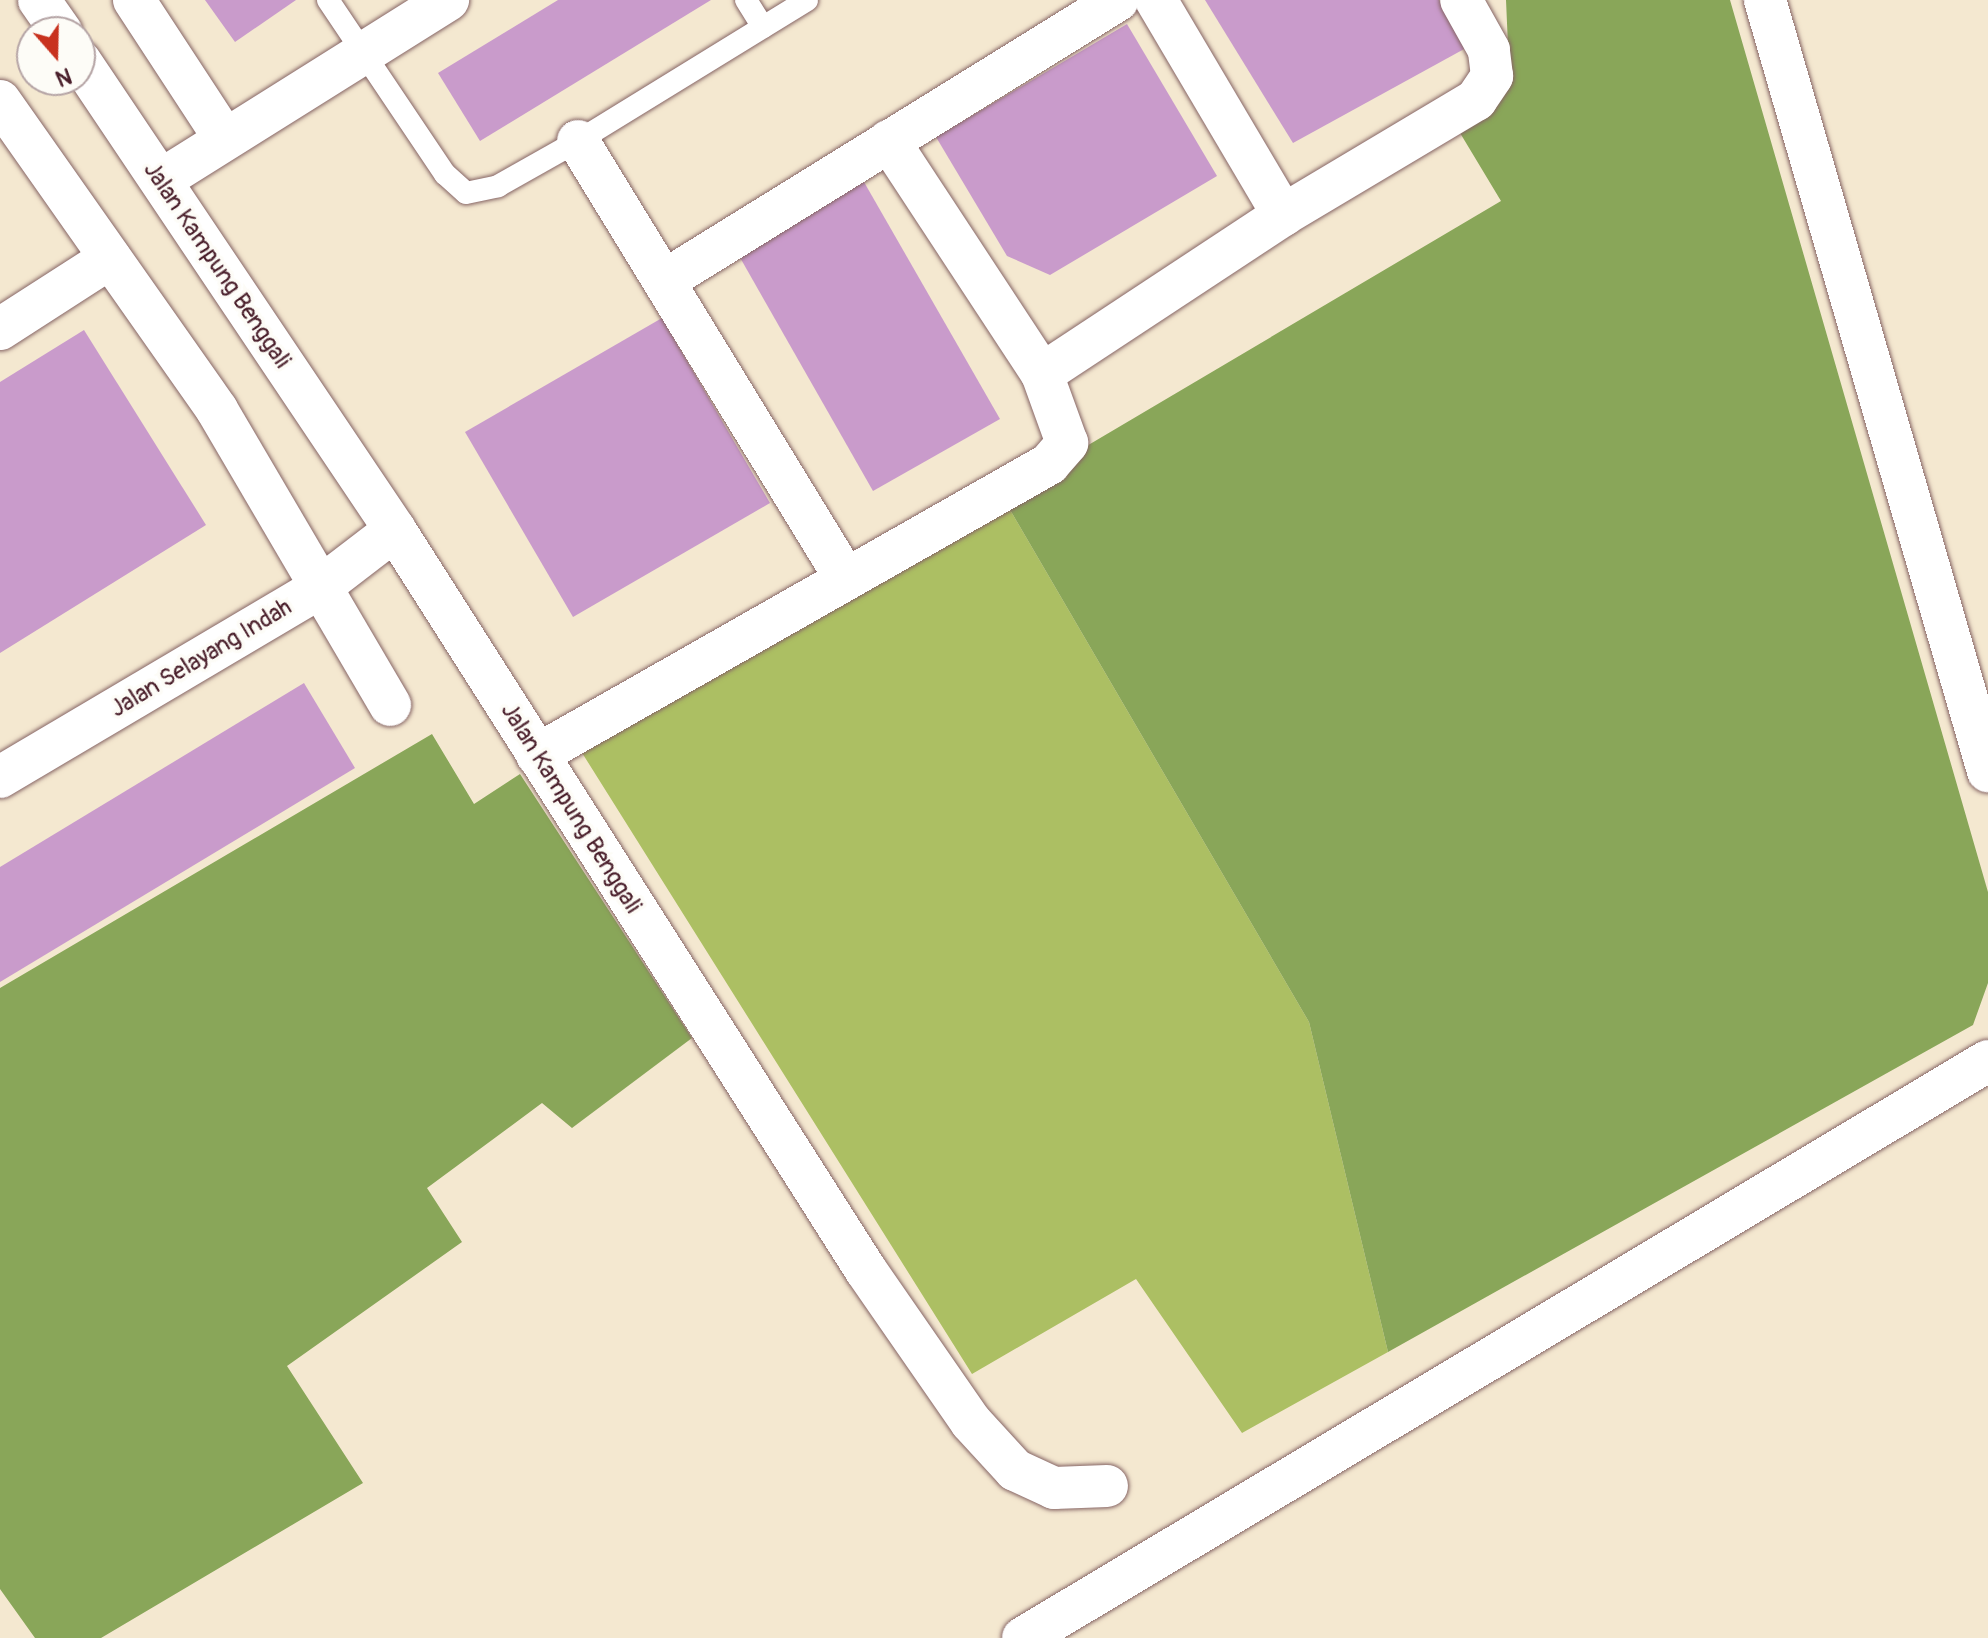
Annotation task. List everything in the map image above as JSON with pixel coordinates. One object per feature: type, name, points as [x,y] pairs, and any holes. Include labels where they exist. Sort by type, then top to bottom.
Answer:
[{"type":"street","points":[[134,0],[225,139]]},
{"type":"street","points":[[161,180],[448,0]]},
{"type":"street","points":[[667,279],[1118,0]]},
{"type":"street","points":[[1156,0],[1283,215]]},
{"type":"street","points":[[1042,374],[1283,215],[1476,100],[1492,76],[1489,50],[1461,0]]},
{"type":"street","points":[[1765,0],[1988,771]]},
{"type":"street","name":"Jalan Kampung Benggali","points":[[96,85],[395,530],[537,755],[971,1422],[1015,1470],[1041,1482],[1107,1486]]},
{"type":"street","points":[[0,101],[217,410],[318,589],[390,705]]},
{"type":"street","points":[[578,141],[667,279],[844,576]]},
{"type":"street","points":[[537,755],[1060,454],[1067,443],[1063,420],[1042,374],[889,141]]},
{"type":"street","points":[[0,329],[110,258]]},
{"type":"street","name":"Jalan Selayang Indah","points":[[0,777],[318,589],[395,530]]},
{"type":"street","points":[[1023,1638],[1988,1061]]},
{"type":"lane","points":[[328,0],[466,193],[498,186],[578,141],[807,0]]},
{"type":"lane","points":[[746,0],[763,27]]},
{"type":"green space","points":[[1506,0],[1730,0],[1988,892],[1988,983],[1973,1025],[1388,1352],[1309,1022],[1002,496],[1501,201],[1445,108],[1509,69]]},
{"type":"green space","points":[[1002,496],[1309,1022],[1388,1352],[1242,1433],[1136,1279],[972,1374],[579,748]]},
{"type":"green space","points":[[432,734],[474,804],[520,774],[692,1038],[572,1128],[542,1103],[427,1188],[462,1242],[287,1366],[363,1483],[101,1638],[35,1638],[0,1589],[0,988]]},
{"type":"building","points":[[205,0],[296,0],[235,42]]},
{"type":"building","points":[[558,0],[711,0],[480,141],[438,73]]},
{"type":"building","points":[[1205,0],[1439,0],[1466,48],[1293,143]]},
{"type":"building","points":[[1127,24],[1217,176],[1050,275],[1007,256],[936,137]]},
{"type":"building","points":[[864,182],[1000,419],[873,491],[738,254]]},
{"type":"building","points":[[662,318],[770,503],[573,617],[465,432]]},
{"type":"building","points":[[84,330],[206,525],[0,653],[0,382]]},
{"type":"building","points":[[304,683],[355,768],[0,982],[0,867]]}]
